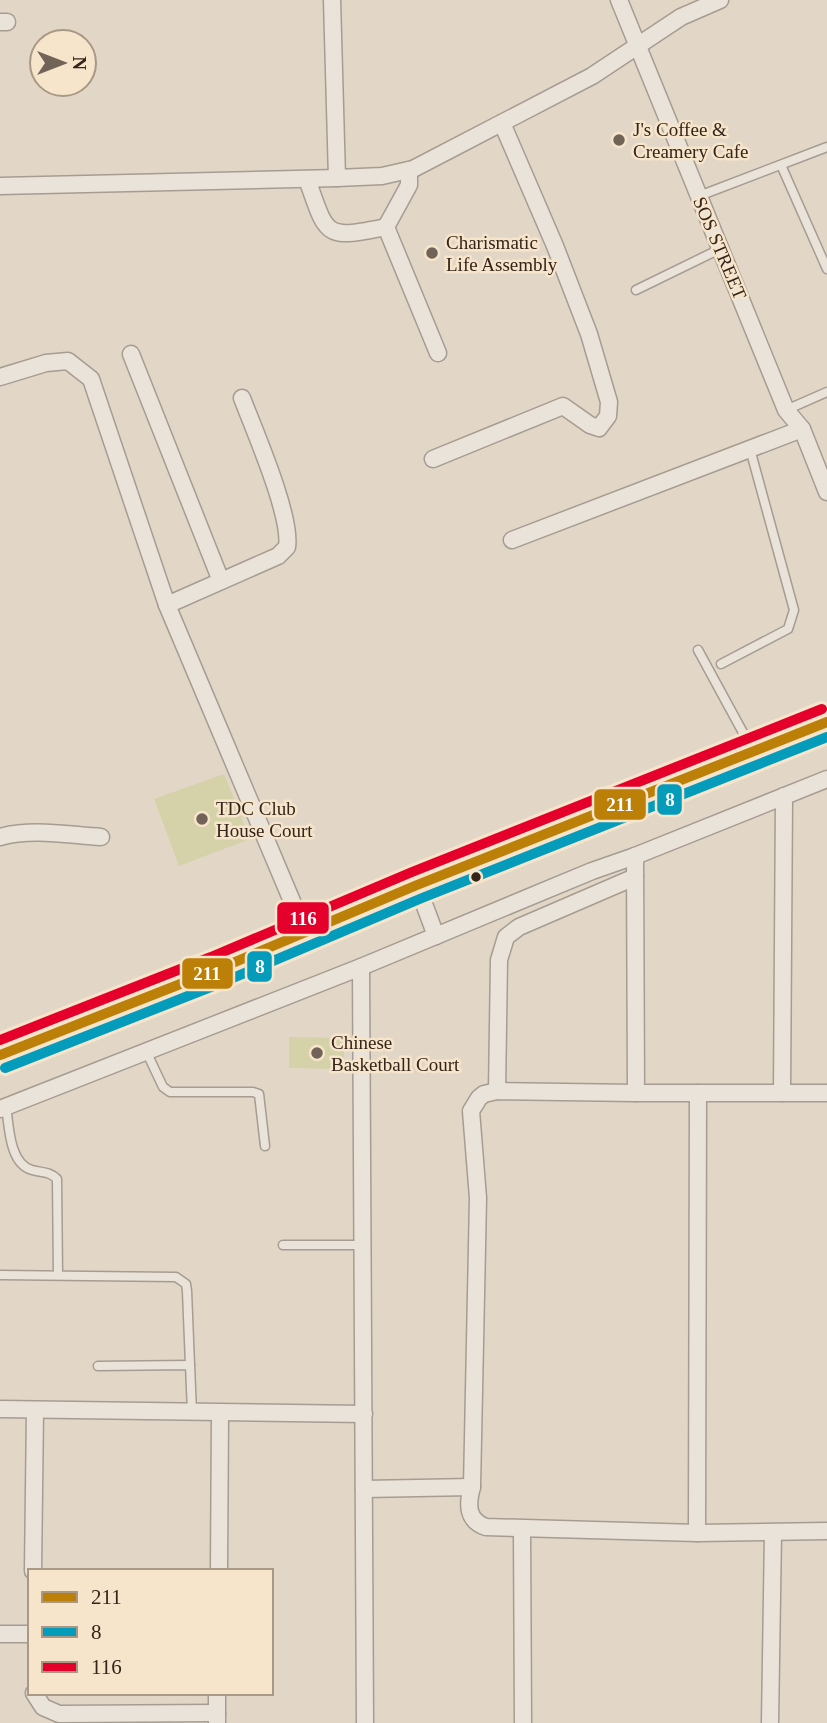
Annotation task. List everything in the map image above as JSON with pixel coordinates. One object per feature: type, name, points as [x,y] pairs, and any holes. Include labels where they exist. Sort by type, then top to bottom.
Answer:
[{"type":"main road","points":[[0,1055],[827,722]]},
{"type":"street","points":[[332,0],[337,178]]},
{"type":"street","name":"SOS STREET","points":[[619,0],[786,410],[802,429],[827,492]]},
{"type":"street","points":[[0,186],[337,178],[382,176],[409,170],[601,71],[681,17],[720,0]]},
{"type":"street","points":[[433,460],[563,405],[590,425],[599,428],[608,416],[609,402],[589,334],[555,246],[502,123]]},
{"type":"street","points":[[307,179],[322,221],[334,233],[353,234],[386,227],[409,185],[409,170]]},
{"type":"street","points":[[386,227],[439,354]]},
{"type":"street","points":[[131,354],[221,581]]},
{"type":"street","points":[[0,377],[46,363],[68,361],[91,379],[167,605],[305,932]]},
{"type":"street","points":[[167,605],[278,556],[284,552],[288,541],[278,495],[242,398]]},
{"type":"street","points":[[512,540],[802,429]]},
{"type":"street","points":[[3,1108],[827,779]]},
{"type":"street","points":[[782,1093],[784,796]]},
{"type":"street","points":[[0,836],[32,832],[101,837]]},
{"type":"street","points":[[635,856],[636,1093]]},
{"type":"street","points":[[498,1091],[499,960],[506,937],[519,927],[635,877]]},
{"type":"street","points":[[417,885],[436,936]]},
{"type":"street","points":[[361,967],[365,1723]]},
{"type":"street","points":[[827,1093],[498,1091],[479,1098],[471,1111],[478,1198],[472,1487],[467,1502],[479,1525],[486,1527],[697,1533],[827,1531]]},
{"type":"street","points":[[697,1533],[698,1093]]},
{"type":"street","points":[[0,1409],[365,1415]]},
{"type":"street","points":[[33,1569],[35,1410]]},
{"type":"street","points":[[219,1569],[220,1413]]},
{"type":"street","points":[[363,1489],[472,1487]]},
{"type":"street","points":[[522,1529],[523,1723]]},
{"type":"street","points":[[770,1723],[773,1532]]},
{"type":"street","points":[[0,1634],[28,1634]]},
{"type":"street","points":[[35,1695],[43,1707],[58,1714],[217,1718],[218,1695]]},
{"type":"lane","points":[[699,196],[827,147]]},
{"type":"lane","points":[[781,165],[827,269]]},
{"type":"lane","points":[[636,290],[722,248]]},
{"type":"lane","points":[[786,410],[827,392]]},
{"type":"lane","points":[[721,664],[788,629],[794,610],[750,449]]},
{"type":"lane","points":[[698,650],[753,751]]},
{"type":"lane","points":[[146,1051],[163,1087],[170,1092],[259,1094],[265,1146]]},
{"type":"lane","points":[[3,1108],[19,1163],[29,1170],[51,1173],[57,1179],[58,1275]]},
{"type":"lane","points":[[282,1245],[363,1245]]},
{"type":"lane","points":[[0,1275],[181,1279],[187,1290],[191,1412]]},
{"type":"lane","points":[[98,1366],[190,1365]]},
{"type":"shaded area","name":"TDC Club House Court","points":[[224,774],[250,839],[179,866],[154,799]]},
{"type":"shaded area","name":"Chinese Basketball Court","points":[[289,1037],[344,1038],[344,1069],[289,1068]]},
{"type":"transit line","name":"116","points":[[0,1040],[822,709]]},
{"type":"transit line","name":"211","points":[[0,1055],[827,722]]},
{"type":"transit line","name":"8","points":[[5,1068],[827,737]]},
{"type":"place","name":"J's Coffee & Creamery Cafe","points":[[619,140]]},
{"type":"place","name":"Charismatic Life Assembly","points":[[432,253]]},
{"type":"place","name":"TDC Club House Court","points":[[202,819]]},
{"type":"place","name":"Chinese Basketball Court","points":[[317,1053]]}]
